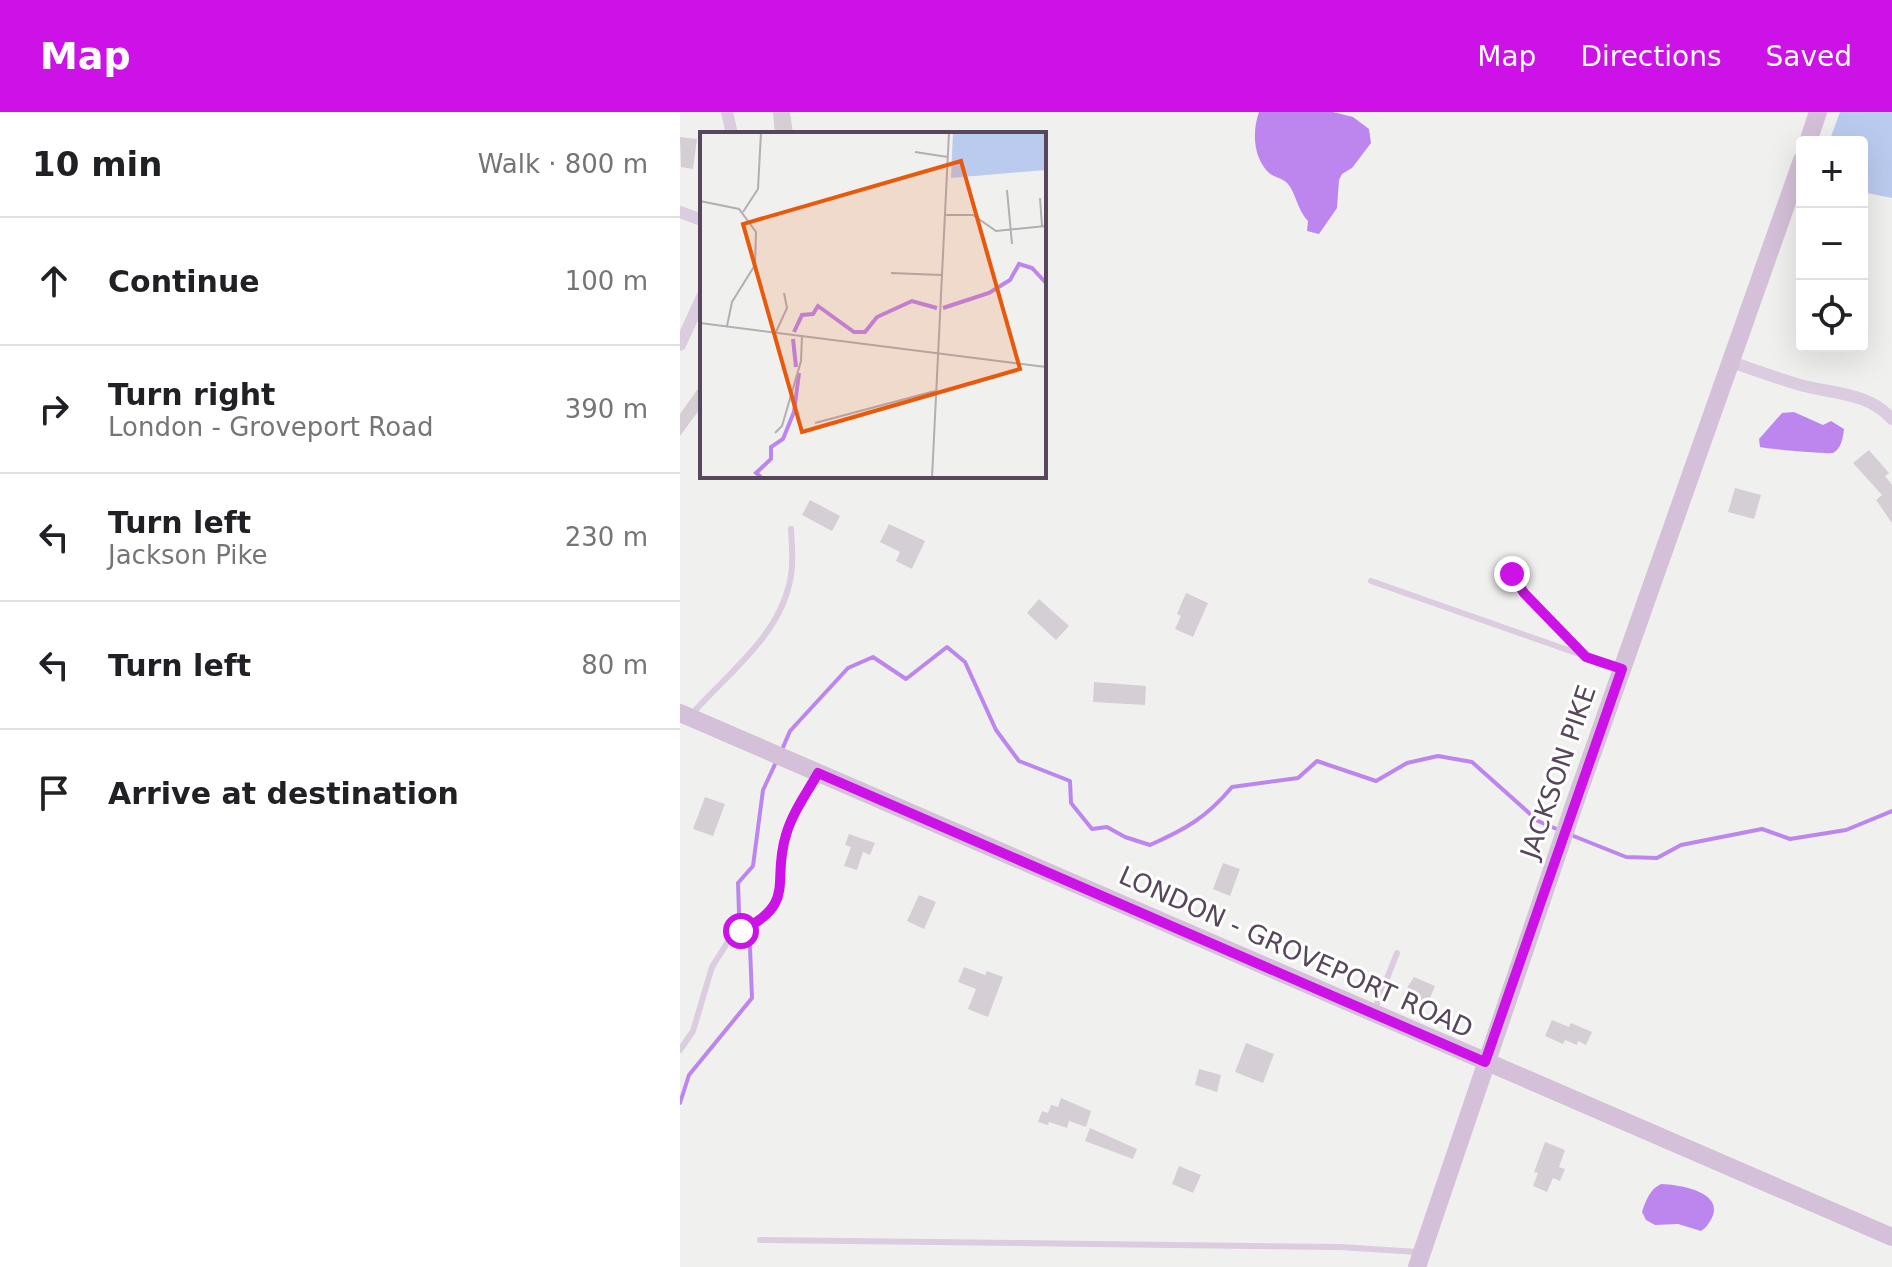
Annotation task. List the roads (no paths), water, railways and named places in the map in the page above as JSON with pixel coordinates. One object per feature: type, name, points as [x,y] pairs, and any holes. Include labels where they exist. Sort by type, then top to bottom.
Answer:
[{"type":"main road","points":[[1810,136],[1818,112]]},
{"type":"main road","name":"JACKSON PIKE","points":[[1419,1259],[1574,805],[1796,177]]},
{"type":"main road","name":"LONDON - GROVEPORT ROAD","points":[[684,715],[1892,1237]]},
{"type":"street","points":[[727,112],[732,132]]},
{"type":"street","points":[[680,212],[700,219]]},
{"type":"street","points":[[680,345],[700,301]]},
{"type":"street","points":[[1731,362],[1794,383],[1860,397],[1875,404],[1892,419]]},
{"type":"lane","points":[[684,715],[739,664],[781,609],[793,565],[791,529]]},
{"type":"lane","points":[[1512,574],[1524,593],[1586,657]]},
{"type":"lane","points":[[1371,581],[1622,669]]},
{"type":"lane","points":[[680,1050],[693,1031],[712,967],[732,936],[770,913],[776,904],[785,837],[814,771]]},
{"type":"lane","points":[[1373,1013],[1397,953]]},
{"type":"lane","points":[[760,1240],[1340,1247],[1419,1259]]},
{"type":"waterway","points":[[781,752],[790,731],[848,668],[873,657],[906,679],[947,647],[965,662],[996,730],[1019,761],[1070,781],[1071,803],[1092,829],[1107,827],[1150,845],[1195,821],[1232,787],[1298,778],[1317,761],[1376,781],[1407,763],[1438,756],[1472,762],[1538,821],[1559,830]]},
{"type":"waterway","points":[[680,1103],[689,1075],[752,998],[750,947],[739,913],[738,883],[753,866],[763,790],[777,760]]},
{"type":"waterway","points":[[1571,835],[1626,857],[1657,858],[1681,845],[1762,829],[1790,839],[1846,830],[1892,811]]}]
